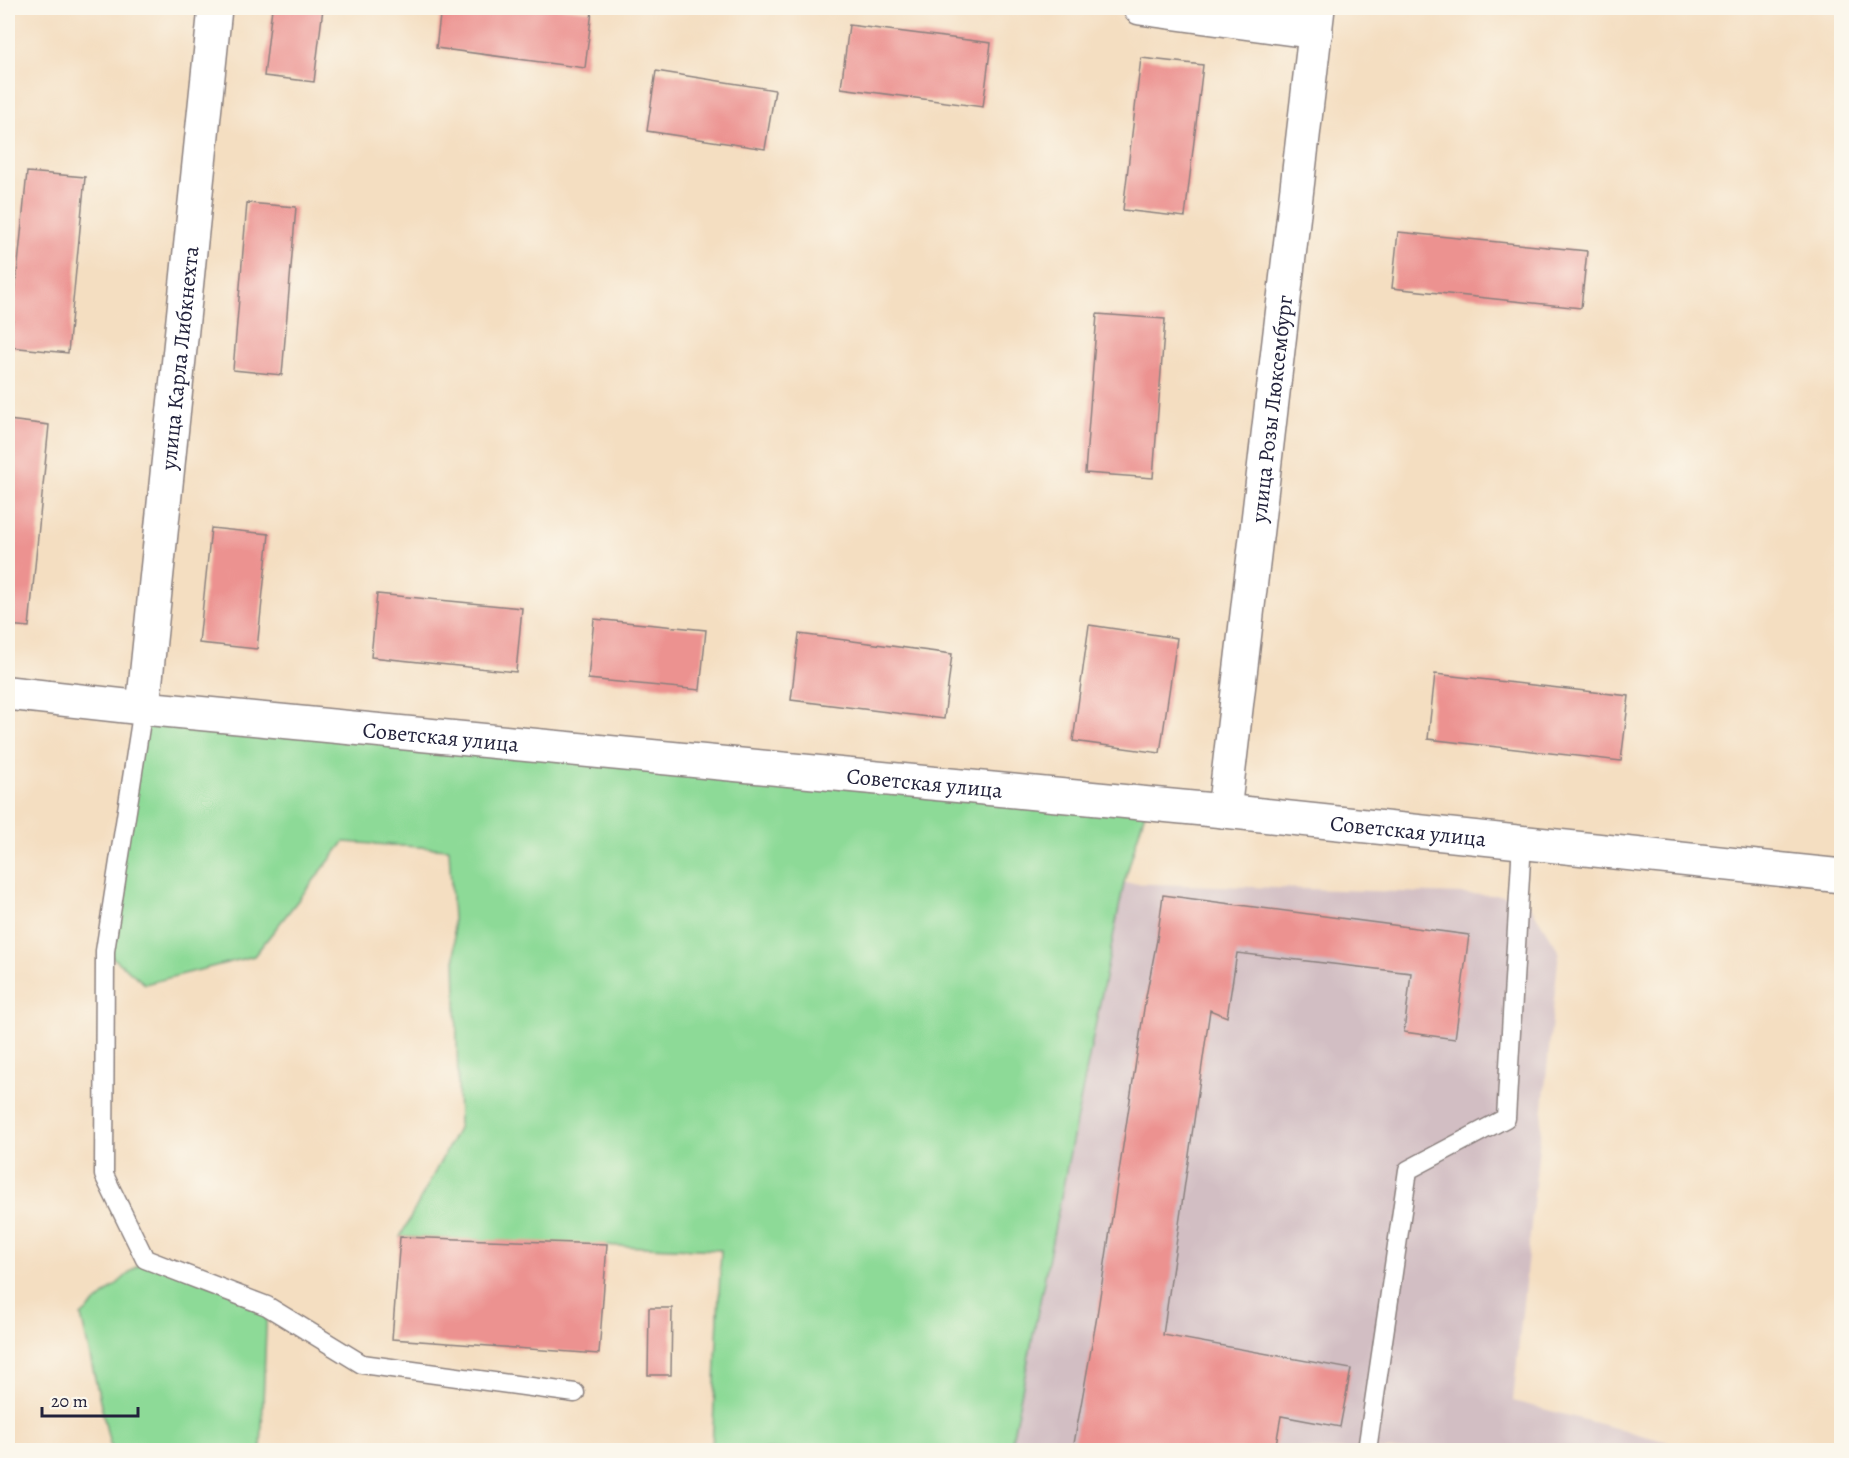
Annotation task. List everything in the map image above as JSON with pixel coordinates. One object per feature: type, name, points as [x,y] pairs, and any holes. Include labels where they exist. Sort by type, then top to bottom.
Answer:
[{"type":"street","name":"улица Карла Либкнехта","points":[[143,708],[215,8]]},
{"type":"street","points":[[1140,8],[1317,20]]},
{"type":"street","name":"улица Розы Люксембург","points":[[1224,811],[1317,20]]},
{"type":"street","name":"Советская улица","points":[[8,693],[143,708],[1224,811],[1842,876]]},
{"type":"lane","points":[[143,708],[105,951],[104,1175],[145,1259],[267,1306],[362,1364],[575,1393]]},
{"type":"lane","points":[[1366,1450],[1408,1170],[1506,1118],[1522,842]]},
{"type":"shaded area","points":[[1124,883],[1524,896],[1559,951],[1513,1401],[1668,1442],[1665,1450],[1010,1450]]},
{"type":"green space","points":[[143,708],[1147,805],[1124,883],[1010,1450],[712,1450],[721,1250],[400,1237],[459,1127],[455,954],[449,849],[344,842],[254,956],[145,984],[105,951]]},
{"type":"green space","points":[[145,1259],[267,1306],[261,1450],[118,1450],[110,1445],[81,1316]]},
{"type":"building","points":[[272,8],[323,8],[314,82],[264,76]]},
{"type":"building","points":[[441,8],[566,8],[592,11],[585,68],[436,48]]},
{"type":"building","points":[[849,25],[991,43],[983,107],[841,88]]},
{"type":"building","points":[[1141,58],[1203,65],[1185,217],[1123,210]]},
{"type":"building","points":[[656,71],[775,90],[765,149],[647,131]]},
{"type":"building","points":[[27,172],[85,177],[68,353],[10,347]]},
{"type":"building","points":[[247,203],[296,207],[282,375],[233,370]]},
{"type":"building","points":[[1398,232],[1587,251],[1581,308],[1392,288]]},
{"type":"building","points":[[1097,314],[1165,319],[1153,478],[1085,473]]},
{"type":"building","points":[[8,420],[49,425],[29,627],[8,625]]},
{"type":"building","points":[[211,528],[269,534],[257,649],[199,643]]},
{"type":"building","points":[[377,594],[522,608],[516,672],[371,657]]},
{"type":"building","points":[[594,619],[706,630],[700,690],[588,679]]},
{"type":"building","points":[[1089,625],[1177,638],[1160,753],[1073,741]]},
{"type":"building","points":[[799,634],[952,654],[944,719],[791,700]]},
{"type":"building","points":[[1435,674],[1629,696],[1621,761],[1428,739]]},
{"type":"building","points":[[1163,895],[1469,935],[1455,1039],[1404,1032],[1411,973],[1237,953],[1227,1017],[1210,1010],[1163,1335],[1351,1369],[1340,1427],[1281,1416],[1275,1450],[1073,1449],[1096,1322]]},
{"type":"building","points":[[400,1237],[607,1244],[599,1354],[392,1339]]},
{"type":"building","points":[[649,1308],[672,1308],[671,1375],[648,1375]]}]
